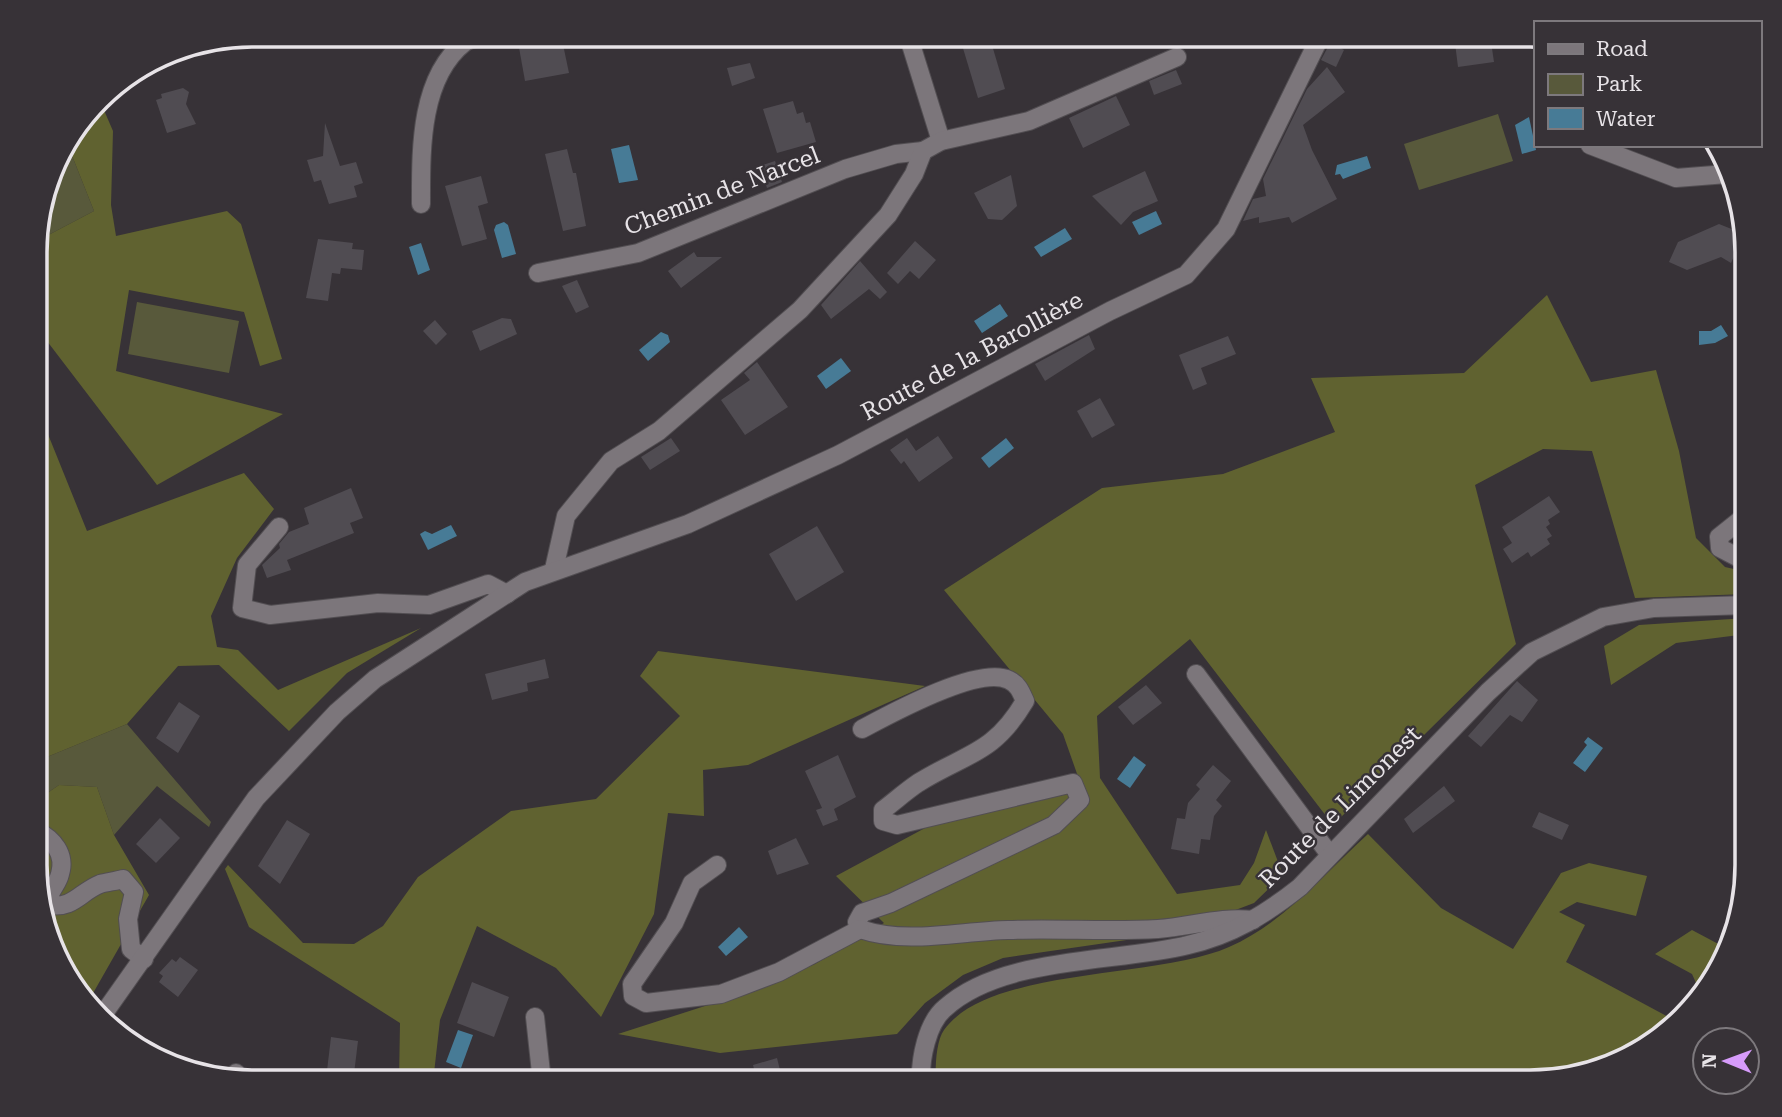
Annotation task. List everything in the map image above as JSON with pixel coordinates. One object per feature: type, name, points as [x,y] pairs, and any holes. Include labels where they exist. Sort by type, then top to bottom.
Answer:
[{"type":"street","points":[[421,204],[421,152],[429,102],[446,62],[460,47]]},
{"type":"street","points":[[912,47],[941,141]]},
{"type":"street","name":"Route de la Barollière","points":[[107,1010],[256,798],[337,712],[375,679],[525,582],[554,569],[688,524],[838,456],[1110,311],[1186,275],[1226,229],[1315,47]]},
{"type":"street","points":[[554,569],[566,516],[611,461],[659,431],[800,310],[888,215],[914,174],[923,151],[941,141],[1029,121],[1177,57]]},
{"type":"street","points":[[1595,147],[1676,178],[1720,175]]},
{"type":"street","name":"Chemin de Narcel","points":[[538,274],[638,253],[845,169],[897,154],[923,151]]},
{"type":"street","points":[[1734,526],[1719,537],[1720,548],[1734,556]]},
{"type":"street","points":[[279,527],[247,565],[242,608],[270,615],[378,603],[429,605],[488,584],[507,594]]},
{"type":"street","name":"Route de Limonest","points":[[923,1069],[929,1032],[943,1009],[970,989],[1001,975],[1188,946],[1231,932],[1253,920],[1300,887],[1488,692],[1532,652],[1603,617],[1654,608],[1734,605]]},
{"type":"street","points":[[1196,674],[1330,855]]},
{"type":"street","points":[[860,929],[857,922],[862,913],[891,903],[1054,825],[1080,800],[1073,783],[897,825],[883,821],[883,810],[892,803],[919,783],[980,752],[1013,722],[1025,701],[1017,686],[1007,678],[979,679],[930,694],[862,729]]},
{"type":"street","points":[[47,836],[60,854],[60,874],[49,892]]},
{"type":"street","points":[[718,865],[692,883],[674,923],[632,984],[632,996],[646,1003],[721,994],[779,972],[860,929],[878,935],[925,936],[1008,929],[1160,929],[1233,918],[1253,920]]},
{"type":"street","points":[[52,906],[59,907],[76,902],[99,885],[123,879],[134,892],[128,919],[131,949],[144,959]]},
{"type":"street","points":[[534,1017],[540,1070]]},
{"type":"green space","points":[[104,111],[113,131],[111,205],[116,236],[227,211],[241,224],[282,359],[260,366],[244,312],[129,290],[116,371],[283,414],[157,485],[47,341],[48,235],[94,211],[72,156],[82,138]]},
{"type":"green space","points":[[1498,114],[1513,161],[1419,190],[1404,144]]},
{"type":"green space","points":[[72,156],[94,211],[48,235],[54,199]]},
{"type":"green space","points":[[1547,295],[1591,382],[1656,370],[1679,451],[1696,538],[1725,567],[1734,569],[1734,594],[1635,598],[1592,451],[1543,449],[1475,485],[1516,644],[1333,825],[1190,639],[1097,716],[1100,778],[1177,894],[1240,885],[1254,863],[1266,830],[1283,875],[1254,903],[1175,933],[1003,958],[963,975],[925,1003],[897,1034],[720,1053],[618,1034],[736,996],[815,964],[884,923],[836,876],[938,821],[1081,785],[1063,734],[944,590],[1102,488],[1223,474],[1335,432],[1311,378],[1464,373]]},
{"type":"green space","points":[[137,302],[239,321],[229,373],[128,354]]},
{"type":"green space","points":[[47,432],[87,531],[244,473],[274,509],[237,558],[211,616],[217,647],[238,650],[278,690],[421,628],[347,673],[289,731],[219,665],[178,666],[127,724],[47,757]]},
{"type":"green space","points":[[1734,619],[1734,636],[1676,643],[1611,685],[1604,646],[1639,625]]},
{"type":"green space","points":[[658,651],[925,686],[748,765],[703,770],[704,816],[668,813],[654,914],[601,1017],[556,968],[477,926],[440,1020],[434,1070],[399,1070],[400,1023],[249,927],[225,869],[228,865],[303,943],[354,944],[383,926],[418,877],[511,811],[596,799],[680,716],[640,676]]},
{"type":"green space","points":[[127,724],[211,822],[209,827],[157,786],[114,835],[97,787],[59,785],[47,793],[47,757]]},
{"type":"green space","points":[[59,785],[97,787],[114,835],[149,895],[93,993],[75,968],[54,918],[47,865],[47,793]]},
{"type":"green space","points":[[1368,834],[1441,908],[1513,949],[1561,873],[1589,863],[1647,876],[1636,916],[1577,902],[1559,912],[1585,925],[1566,962],[1667,1016],[1632,1042],[1609,1054],[1570,1066],[1544,1069],[936,1069],[941,1035],[966,1010],[997,995],[1035,984],[1160,965],[1229,947],[1268,925],[1320,881]]},
{"type":"green space","points":[[1692,930],[1719,944],[1696,984],[1692,974],[1655,954]]},
{"type":"water","points":[[1529,117],[1536,150],[1522,154],[1515,125]]},
{"type":"water","points":[[629,145],[638,180],[619,183],[611,149]]},
{"type":"water","points":[[1367,156],[1371,168],[1343,179],[1340,174],[1335,175],[1337,165]]},
{"type":"water","points":[[1156,211],[1162,224],[1139,235],[1132,222]]},
{"type":"water","points":[[504,222],[508,225],[516,254],[502,258],[494,230],[496,225]]},
{"type":"water","points":[[1065,228],[1072,239],[1041,257],[1034,247]]},
{"type":"water","points":[[421,243],[430,270],[418,275],[409,247]]},
{"type":"water","points":[[1000,304],[1008,316],[982,333],[974,321]]},
{"type":"water","points":[[1721,325],[1728,336],[1715,343],[1699,345],[1699,331],[1711,331]]},
{"type":"water","points":[[661,332],[668,335],[670,342],[648,361],[639,350]]},
{"type":"water","points":[[841,358],[851,371],[826,389],[817,376]]},
{"type":"water","points":[[1006,438],[1014,448],[989,468],[981,458]]},
{"type":"water","points":[[451,525],[457,536],[428,550],[420,534],[425,531],[432,534]]},
{"type":"water","points":[[1588,737],[1603,748],[1585,772],[1573,763],[1587,745],[1584,742]]},
{"type":"water","points":[[1134,756],[1146,765],[1130,788],[1117,779]]},
{"type":"water","points":[[739,927],[748,937],[726,956],[718,947]]},
{"type":"water","points":[[458,1030],[473,1035],[461,1068],[446,1062]]},
{"type":"building","points":[[519,47],[564,47],[569,73],[525,81]]},
{"type":"building","points":[[963,47],[993,47],[1005,89],[978,98]]},
{"type":"building","points":[[1328,47],[1344,50],[1336,67],[1321,60]]},
{"type":"building","points":[[1456,47],[1492,47],[1494,62],[1458,67]]},
{"type":"building","points":[[750,63],[755,78],[732,86],[727,68]]},
{"type":"building","points":[[1327,67],[1345,92],[1303,125],[1312,150],[1337,199],[1292,223],[1289,217],[1259,223],[1259,217],[1243,221],[1253,199],[1266,196],[1263,179],[1307,89]]},
{"type":"building","points":[[1176,70],[1182,84],[1154,95],[1149,81]]},
{"type":"building","points":[[183,88],[189,92],[186,104],[196,124],[167,133],[156,100],[162,98],[161,94]]},
{"type":"building","points":[[1116,96],[1130,125],[1083,148],[1069,118]]},
{"type":"building","points":[[793,101],[797,114],[803,112],[806,123],[810,122],[816,142],[777,153],[763,109]]},
{"type":"building","points":[[325,123],[340,166],[356,162],[363,183],[354,186],[357,197],[329,204],[321,180],[314,182],[307,160],[323,156]]},
{"type":"building","points":[[567,149],[573,173],[576,173],[586,226],[563,231],[545,154]]},
{"type":"building","points":[[775,161],[782,182],[767,188],[760,166]]},
{"type":"building","points":[[1145,171],[1158,201],[1133,212],[1121,225],[1092,196]]},
{"type":"building","points":[[1011,175],[1017,206],[1002,220],[988,219],[974,193]]},
{"type":"building","points":[[481,176],[488,203],[478,206],[487,239],[462,246],[445,186]]},
{"type":"building","points":[[1719,224],[1733,230],[1734,256],[1731,263],[1721,257],[1687,270],[1669,262],[1678,242]]},
{"type":"building","points":[[318,239],[353,243],[352,249],[364,250],[362,270],[341,268],[340,274],[332,273],[328,301],[306,298]]},
{"type":"building","points":[[915,241],[936,260],[919,279],[910,271],[898,284],[887,273]]},
{"type":"building","points":[[694,252],[697,257],[722,257],[681,288],[668,271]]},
{"type":"building","points":[[860,261],[887,292],[880,299],[869,289],[831,319],[821,305]]},
{"type":"building","points":[[577,280],[589,307],[576,313],[562,286]]},
{"type":"building","points":[[502,318],[511,319],[517,334],[480,351],[472,331]]},
{"type":"building","points":[[435,320],[447,334],[436,345],[423,331]]},
{"type":"building","points":[[1089,335],[1095,349],[1045,381],[1035,364]]},
{"type":"building","points":[[1228,336],[1236,354],[1201,368],[1207,384],[1193,390],[1179,355]]},
{"type":"building","points":[[757,362],[788,407],[745,435],[721,400],[750,380],[744,373]]},
{"type":"building","points":[[1100,398],[1115,425],[1092,438],[1077,411]]},
{"type":"building","points":[[938,436],[953,458],[919,482],[904,461],[901,464],[890,450],[907,438],[916,451]]},
{"type":"building","points":[[671,438],[680,451],[650,470],[641,457]]},
{"type":"building","points":[[351,488],[363,518],[350,523],[354,533],[287,560],[291,570],[267,578],[262,565],[280,548],[279,544],[289,532],[309,524],[304,508]]},
{"type":"building","points":[[1549,496],[1560,512],[1548,520],[1550,524],[1546,527],[1552,536],[1547,539],[1550,544],[1531,557],[1528,552],[1512,563],[1503,549],[1512,543],[1502,527]]},
{"type":"building","points":[[817,526],[844,572],[796,601],[769,554]]},
{"type":"building","points":[[545,659],[549,678],[527,683],[528,691],[492,700],[485,674]]},
{"type":"building","points":[[1517,681],[1538,700],[1522,722],[1510,715],[1481,747],[1468,736]]},
{"type":"building","points":[[1146,685],[1162,703],[1133,725],[1118,707]]},
{"type":"building","points":[[179,702],[200,716],[178,753],[156,738]]},
{"type":"building","points":[[838,755],[856,797],[834,809],[838,820],[823,826],[816,810],[822,808],[805,771]]},
{"type":"building","points":[[1213,765],[1231,781],[1216,800],[1222,806],[1214,816],[1210,840],[1201,839],[1199,854],[1171,849],[1177,818],[1185,819],[1188,803],[1200,789],[1196,785]]},
{"type":"building","points":[[1444,786],[1455,801],[1413,833],[1404,819]]},
{"type":"building","points":[[1539,812],[1569,825],[1562,840],[1532,827]]},
{"type":"building","points":[[160,818],[180,838],[156,863],[136,844]]},
{"type":"building","points":[[287,820],[310,834],[280,884],[258,866]]},
{"type":"building","points":[[796,838],[809,864],[777,875],[768,851]]},
{"type":"building","points":[[180,957],[198,970],[178,997],[159,982],[163,976],[159,973],[172,959],[176,962]]},
{"type":"building","points":[[472,982],[509,997],[494,1037],[457,1023]]},
{"type":"building","points":[[331,1037],[358,1041],[354,1070],[327,1070]]},
{"type":"building","points":[[777,1058],[780,1070],[754,1070],[753,1065]]}]
